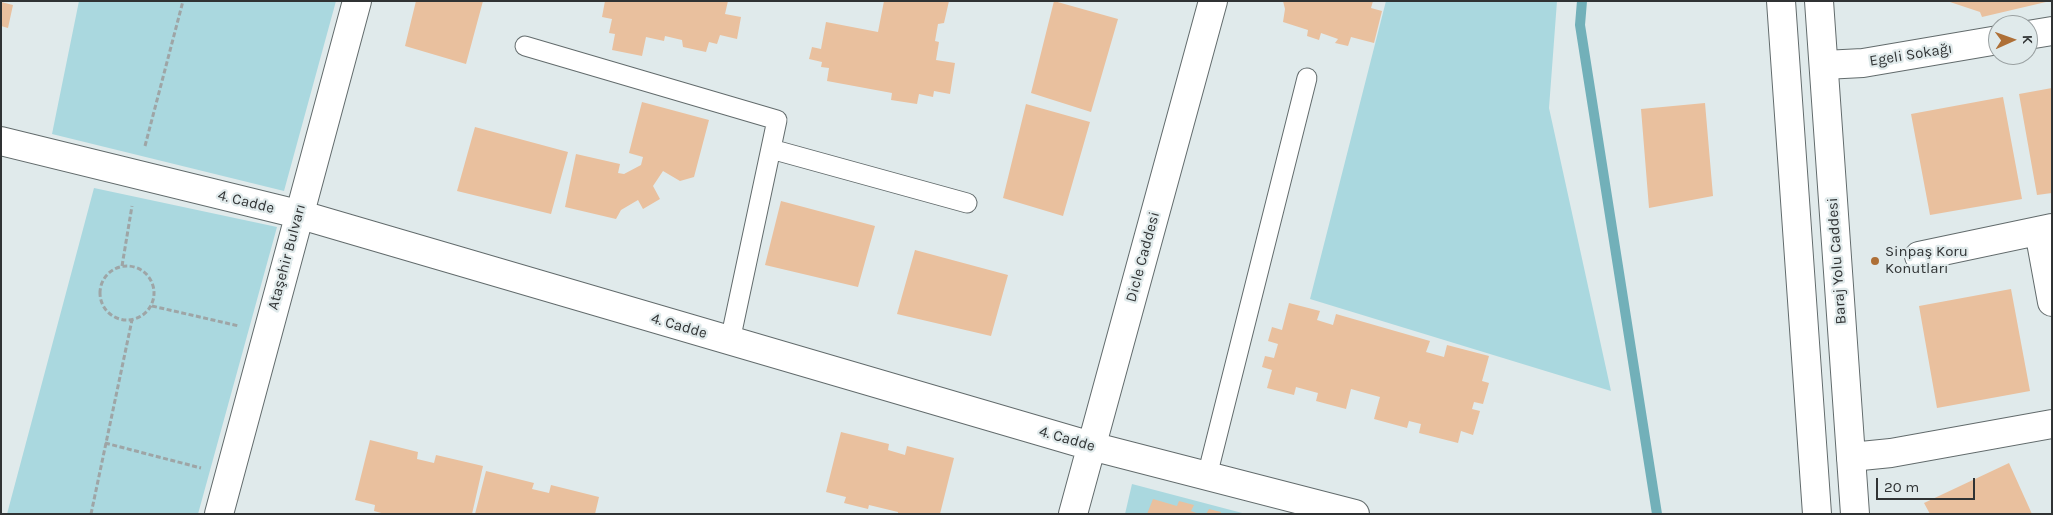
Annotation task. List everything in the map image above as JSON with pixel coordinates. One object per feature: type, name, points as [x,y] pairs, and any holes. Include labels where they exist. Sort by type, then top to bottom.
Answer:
[{"type":"street","name":"Ataşehir Bulvarı","points":[[219,514],[298,214],[357,1]]},
{"type":"street","name":"Dicle Caddesi","points":[[1073,514],[1213,1]]},
{"type":"street","points":[[1781,1],[1817,514]]},
{"type":"street","name":"Baraj Yolu Caddesi","points":[[1819,1],[1855,514]]},
{"type":"street","points":[[2038,33],[2052,31]]},
{"type":"street","name":"Egeli Sokağı","points":[[1824,64],[1863,63],[1988,42]]},
{"type":"street","points":[[1786,68],[1824,64]]},
{"type":"street","name":"4. Cadde","points":[[1,141],[298,214],[1091,446],[1355,514]]},
{"type":"street","points":[[1918,256],[2045,229],[2052,302]]},
{"type":"street","points":[[1813,461],[1890,453],[2052,424]]},
{"type":"lane","points":[[525,46],[777,120],[730,341]]},
{"type":"lane","points":[[1206,476],[1307,78]]},
{"type":"lane","points":[[771,149],[968,203]]},
{"type":"path","points":[[122,266],[137,175],[183,1]]},
{"type":"path","points":[[122,266],[131,266],[146,274],[154,289],[152,306],[140,318],[132,320],[115,318],[103,306],[100,298],[102,281],[114,269],[122,266]]},
{"type":"path","points":[[152,306],[266,333]]},
{"type":"path","points":[[91,514],[132,320]]},
{"type":"path","points":[[105,443],[229,475]]},
{"type":"shaded area","points":[[79,1],[336,1],[284,191],[52,134]]},
{"type":"shaded area","points":[[1386,1],[1557,1],[1549,108],[1611,391],[1310,299]]},
{"type":"shaded area","points":[[94,188],[277,227],[198,514],[7,514]]},
{"type":"shaded area","points":[[1132,484],[1246,514],[1125,514]]},
{"type":"building","points":[[416,1],[483,1],[466,64],[405,46]]},
{"type":"building","points":[[605,1],[728,1],[725,14],[741,17],[737,39],[720,35],[717,44],[709,42],[706,52],[683,47],[682,40],[665,36],[664,41],[646,37],[642,56],[612,50],[615,34],[609,33],[612,19],[602,17]]},
{"type":"building","points":[[884,1],[949,1],[944,23],[938,24],[935,41],[939,42],[936,60],[955,63],[950,94],[934,91],[933,97],[919,94],[917,104],[891,100],[892,93],[827,81],[829,68],[821,67],[822,62],[809,59],[812,47],[821,49],[826,22],[878,32]]},
{"type":"building","points":[[1054,1],[1118,19],[1091,112],[1031,93]]},
{"type":"building","points":[[1283,1],[1373,1],[1371,8],[1382,11],[1374,43],[1351,37],[1348,46],[1335,43],[1338,39],[1321,33],[1319,40],[1307,36],[1308,30],[1283,22],[1285,9]]},
{"type":"building","points":[[1947,1],[2046,1],[1982,17],[1980,12]]},
{"type":"building","points":[[1,2],[13,5],[8,28],[1,26]]},
{"type":"building","points":[[2052,88],[2052,193],[2037,195],[2019,94]]},
{"type":"building","points":[[2003,97],[2022,199],[1930,215],[1911,114]]},
{"type":"building","points":[[642,102],[709,120],[694,177],[680,181],[663,171],[653,186],[660,199],[643,209],[638,200],[621,210],[616,219],[565,207],[576,154],[620,164],[618,173],[624,174],[641,165],[643,157],[629,153]]},
{"type":"building","points":[[1705,103],[1713,196],[1649,208],[1641,109]]},
{"type":"building","points":[[1026,104],[1090,122],[1063,216],[1003,198]]},
{"type":"building","points":[[475,127],[568,152],[551,214],[457,191]]},
{"type":"building","points":[[781,201],[875,226],[858,287],[765,265]]},
{"type":"building","points":[[915,250],[1008,275],[991,336],[897,314]]},
{"type":"building","points":[[2011,289],[2030,391],[1937,408],[1919,306]]},
{"type":"building","points":[[1289,303],[1320,311],[1317,320],[1333,325],[1336,314],[1430,341],[1426,352],[1444,357],[1447,345],[1489,356],[1482,381],[1489,383],[1483,404],[1474,402],[1472,409],[1480,411],[1473,435],[1461,431],[1458,443],[1419,433],[1421,424],[1409,421],[1407,428],[1374,419],[1380,397],[1351,389],[1346,409],[1316,401],[1318,393],[1296,387],[1294,395],[1267,388],[1272,370],[1262,367],[1265,356],[1274,358],[1278,344],[1268,341],[1272,327],[1282,330]]},
{"type":"building","points":[[841,432],[889,444],[888,450],[905,455],[907,446],[954,458],[940,514],[898,514],[898,512],[869,505],[868,509],[844,503],[846,497],[826,492]]},
{"type":"building","points":[[370,440],[418,452],[417,459],[434,463],[436,455],[483,466],[472,514],[385,514],[374,511],[375,505],[355,500]]},
{"type":"building","points":[[2009,463],[2032,514],[1930,514],[1924,503]]},
{"type":"building","points":[[486,471],[534,483],[532,489],[549,493],[551,485],[599,497],[595,514],[475,514]]},
{"type":"building","points":[[1153,499],[1177,506],[1179,501],[1194,505],[1191,511],[1199,514],[1147,514]]},
{"type":"building","points":[[1209,509],[1221,512],[1221,514],[1206,514]]},
{"type":"waterway","points":[[1582,1],[1580,25],[1657,514]]},
{"type":"place","name":"Sinpaş Koru Konutları","points":[[1875,261]]}]
